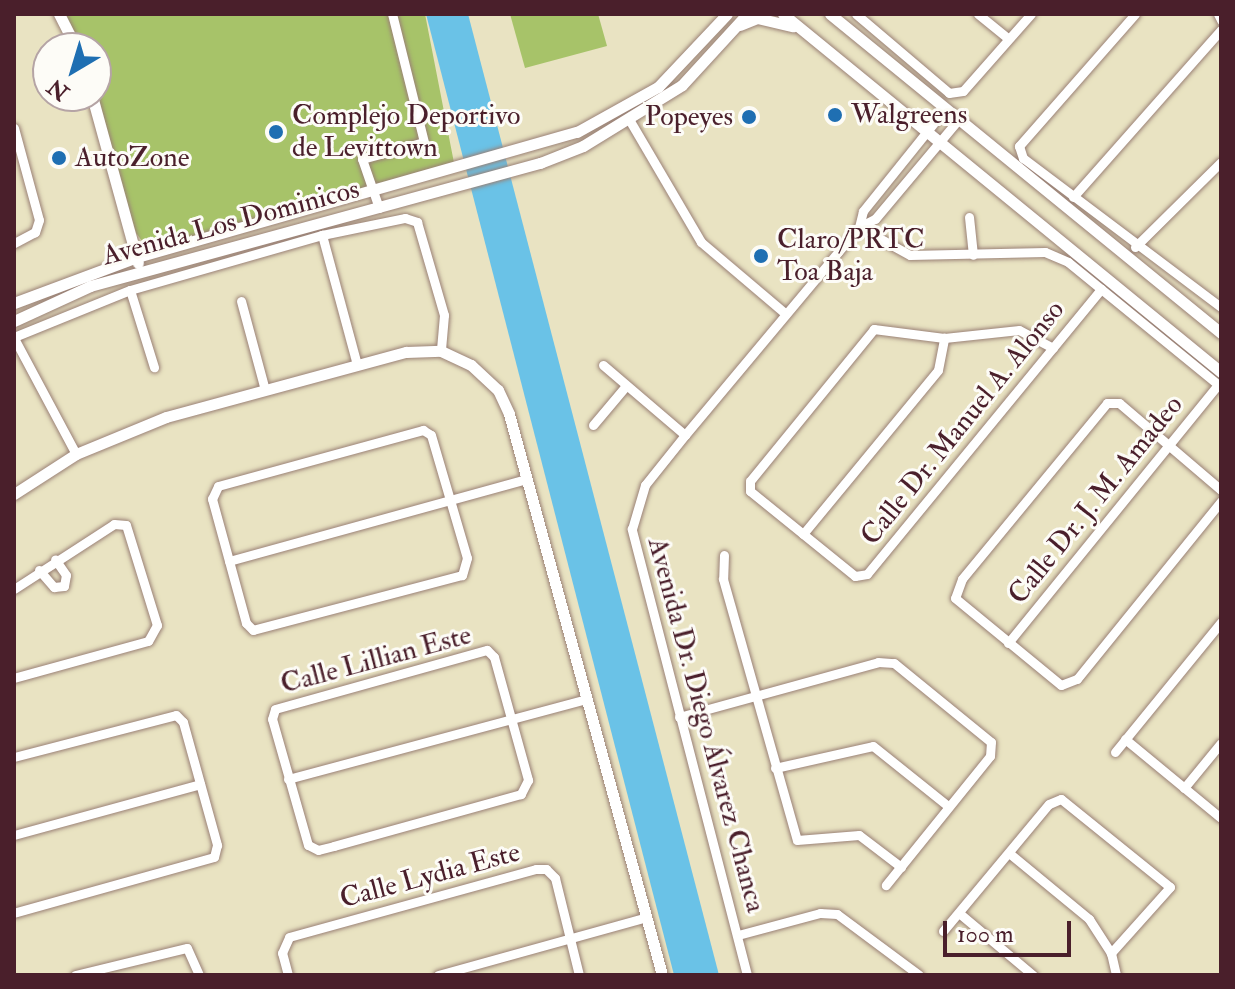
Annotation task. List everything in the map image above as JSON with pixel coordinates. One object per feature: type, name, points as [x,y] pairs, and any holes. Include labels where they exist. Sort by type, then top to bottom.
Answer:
[{"type":"street","points":[[379,208],[362,159],[424,142],[392,14]]},
{"type":"street","name":"Avenida Los Dominicos","points":[[14,303],[137,257],[528,149],[577,132],[658,87],[727,14]]},
{"type":"street","name":"Avenida Los Dominicos","points":[[14,321],[90,286],[540,163],[630,121],[682,85],[747,14]]},
{"type":"street","points":[[783,14],[1221,372]]},
{"type":"street","points":[[830,14],[1219,329]]},
{"type":"street","points":[[856,14],[949,93],[963,91],[1031,14]]},
{"type":"street","points":[[978,14],[1008,38]]},
{"type":"street","points":[[1135,14],[1019,146],[1023,158],[1135,247],[1221,307]]},
{"type":"street","points":[[1218,14],[1221,20]]},
{"type":"street","points":[[736,27],[757,18],[800,28]]},
{"type":"street","points":[[1073,197],[1219,32]]},
{"type":"street","name":"Avenida Dr. Diego Álvarez Chanca","points":[[859,227],[863,211],[945,109]]},
{"type":"street","points":[[96,112],[140,271]]},
{"type":"street","name":"Avenida Dr. Diego Álvarez Chanca","points":[[747,975],[632,529],[645,485],[859,227],[875,219],[959,119]]},
{"type":"street","points":[[630,121],[701,242],[786,314]]},
{"type":"street","points":[[14,128],[17,149],[39,220],[35,232],[14,243]]},
{"type":"street","points":[[1135,247],[1221,162]]},
{"type":"street","points":[[969,217],[973,255]]},
{"type":"street","points":[[76,454],[14,337],[130,290],[322,235],[405,218],[417,222],[444,315],[441,351]]},
{"type":"street","points":[[859,227],[910,255],[1045,252],[1068,262],[1220,386]]},
{"type":"street","points":[[322,235],[357,365]]},
{"type":"street","name":"Calle Dr. Manuel A. Alonso","points":[[803,534],[855,576],[867,574],[1101,289]]},
{"type":"street","points":[[130,290],[154,367]]},
{"type":"street","points":[[241,301],[265,390]]},
{"type":"street","points":[[944,338],[938,370],[803,534],[750,491],[750,481],[874,329],[944,338],[1019,330],[1053,348]]},
{"type":"street","points":[[14,494],[76,454],[166,417],[406,352],[441,351],[471,365],[498,390],[527,479],[662,975]]},
{"type":"street","points":[[603,365],[625,387],[685,435]]},
{"type":"street","name":"Calle Dr. J. M. Amadeo","points":[[1008,643],[1220,386]]},
{"type":"street","points":[[593,425],[625,387]]},
{"type":"street","points":[[1221,490],[1119,403],[1107,403],[954,590],[955,598],[1061,685],[1077,679],[1221,501]]},
{"type":"street","points":[[423,430],[431,435],[467,558],[462,575],[267,629],[253,630],[246,623],[229,561],[212,499],[218,486],[403,434],[423,430]]},
{"type":"street","points":[[229,561],[527,479]]},
{"type":"street","points":[[14,589],[55,559],[106,529],[126,525],[133,535],[157,625],[154,636],[14,678]]},
{"type":"street","points":[[724,555],[723,579],[797,840],[859,835],[901,867]]},
{"type":"street","points":[[39,570],[54,587],[64,586],[66,575],[55,559]]},
{"type":"street","points":[[1115,752],[1221,622]]},
{"type":"street","name":"Calle Lillian Este","points":[[288,779],[272,719],[275,709],[392,672],[487,650],[511,719]]},
{"type":"street","points":[[679,717],[878,662],[894,663],[991,742],[990,756],[886,885]]},
{"type":"street","points":[[511,719],[528,780],[521,794],[318,850],[308,845],[288,779],[511,719],[587,699]]},
{"type":"street","points":[[14,757],[176,715],[183,722],[217,845],[214,857],[14,913]]},
{"type":"street","points":[[1125,739],[1221,818]]},
{"type":"street","points":[[1184,788],[1221,743]]},
{"type":"street","points":[[775,768],[855,746],[873,746],[948,806]]},
{"type":"street","points":[[14,835],[200,784]]},
{"type":"street","points":[[943,931],[1049,804],[1061,799],[1170,887],[1111,953]]},
{"type":"street","points":[[1009,853],[1089,919],[1111,953],[1116,975]]},
{"type":"street","name":"Calle Lydia Este","points":[[288,975],[282,953],[289,937],[536,869],[546,869],[555,878],[570,942]]},
{"type":"street","points":[[959,913],[1033,975]]},
{"type":"street","points":[[738,935],[837,914],[919,975]]},
{"type":"street","points":[[438,975],[570,942],[647,917]]},
{"type":"street","points":[[570,942],[579,975]]},
{"type":"street","points":[[75,975],[187,948],[199,975]]},
{"type":"green space","name":"Complejo Deportivo de Levittown","points":[[62,14],[425,14],[455,168],[147,248],[134,230],[101,112],[112,112],[112,32],[71,32]]},
{"type":"green space","points":[[510,14],[598,14],[607,46],[525,68]]},
{"type":"water","points":[[426,14],[468,14],[719,975],[674,975]]},
{"type":"place","name":"Walgreens","points":[[835,115]]},
{"type":"place","name":"Popeyes","points":[[749,117]]},
{"type":"place","name":"Complejo Deportivo de Levittown","points":[[276,132]]},
{"type":"place","name":"AutoZone","points":[[59,158]]},
{"type":"place","name":"Claro/PRTC Toa Baja","points":[[761,256]]}]
